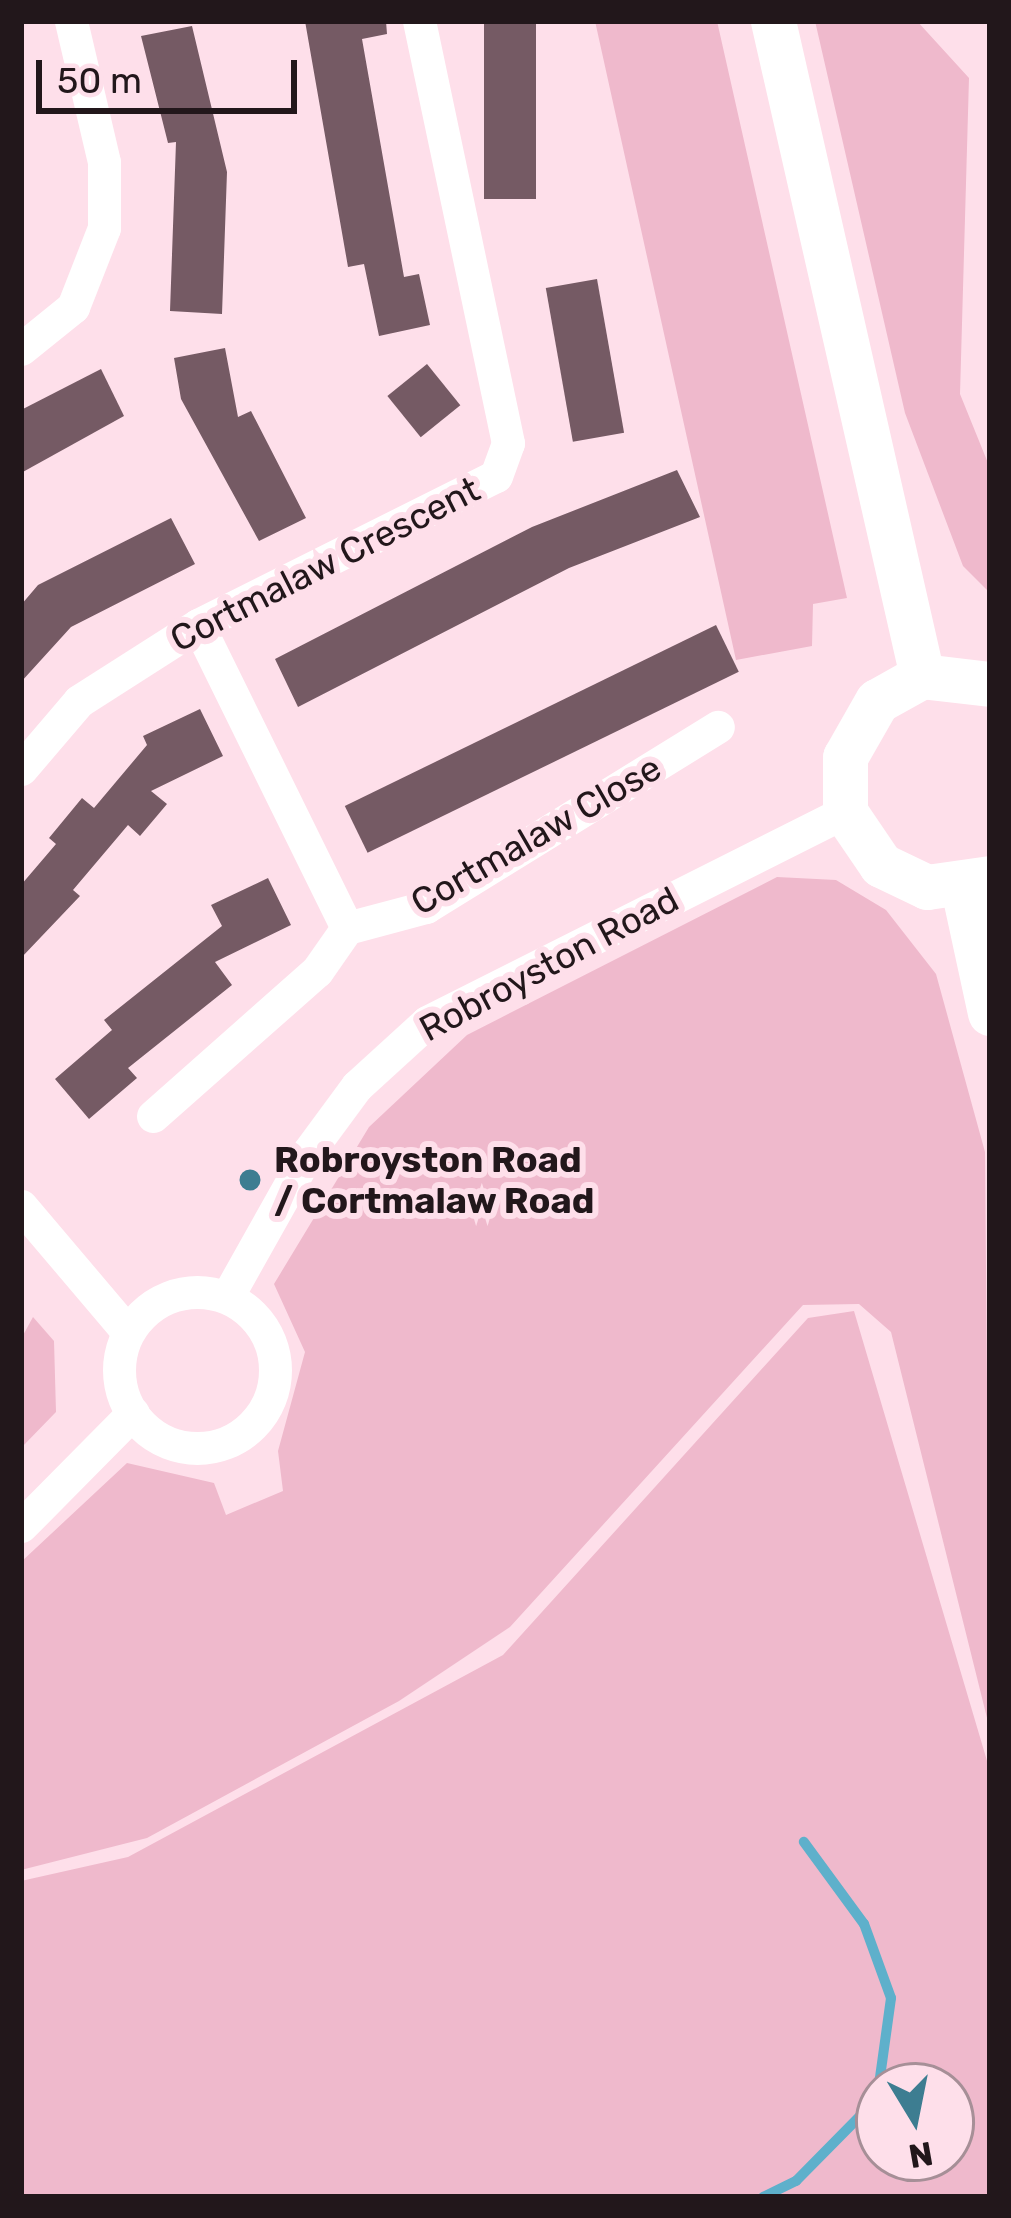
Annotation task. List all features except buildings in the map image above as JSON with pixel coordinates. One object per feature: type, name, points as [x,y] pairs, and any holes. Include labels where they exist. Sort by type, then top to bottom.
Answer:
[{"type":"main road","points":[[773,21],[922,676]]},
{"type":"main road","points":[[990,684],[922,676],[877,701],[844,758],[845,812],[881,865],[927,887],[976,883],[990,1013]]},
{"type":"street","points":[[21,349],[73,307],[104,228],[104,161],[71,21]]},
{"type":"street","name":"Cortmalaw Crescent","points":[[21,769],[79,701],[198,625],[496,476],[508,443],[418,21]]},
{"type":"street","points":[[152,1116],[317,971],[347,928],[198,625]]},
{"type":"street","name":"Cortmalaw Close","points":[[347,928],[426,907],[718,727]]},
{"type":"street","name":"Robroyston Road","points":[[227,1297],[309,1151],[357,1086],[427,1022],[845,812]]},
{"type":"street","points":[[21,1206],[128,1333]]},
{"type":"street","points":[[227,1297],[260,1323],[275,1371],[247,1433],[186,1449],[165,1444],[133,1413],[119,1381],[128,1333],[153,1304],[227,1297]]},
{"type":"street","points":[[21,1526],[133,1413]]},
{"type":"shaded area","points":[[595,21],[717,21],[847,598],[813,604],[812,646],[736,660]]},
{"type":"shaded area","points":[[815,21],[917,21],[969,78],[960,394],[990,468],[990,593],[963,566],[905,413]]},
{"type":"shaded area","points":[[777,877],[836,880],[886,910],[936,974],[985,1152],[990,1730],[891,1332],[859,1304],[803,1305],[510,1627],[399,1701],[147,1838],[21,1870],[21,1562],[127,1463],[214,1483],[226,1515],[283,1491],[278,1451],[305,1352],[274,1284],[369,1127],[467,1035]]},
{"type":"shaded area","points":[[854,1311],[990,1771],[990,2197],[21,2197],[21,1881],[128,1857],[503,1655],[808,1318]]},
{"type":"shaded area","points":[[33,1317],[54,1341],[56,1412],[21,1448],[21,1339]]},
{"type":"waterway","points":[[763,2197],[796,2181],[877,2099],[891,1998],[864,1924],[804,1842]]},
{"type":"place","name":"Robroyston Road / Cortmalaw Road","points":[[250,1180]]}]
